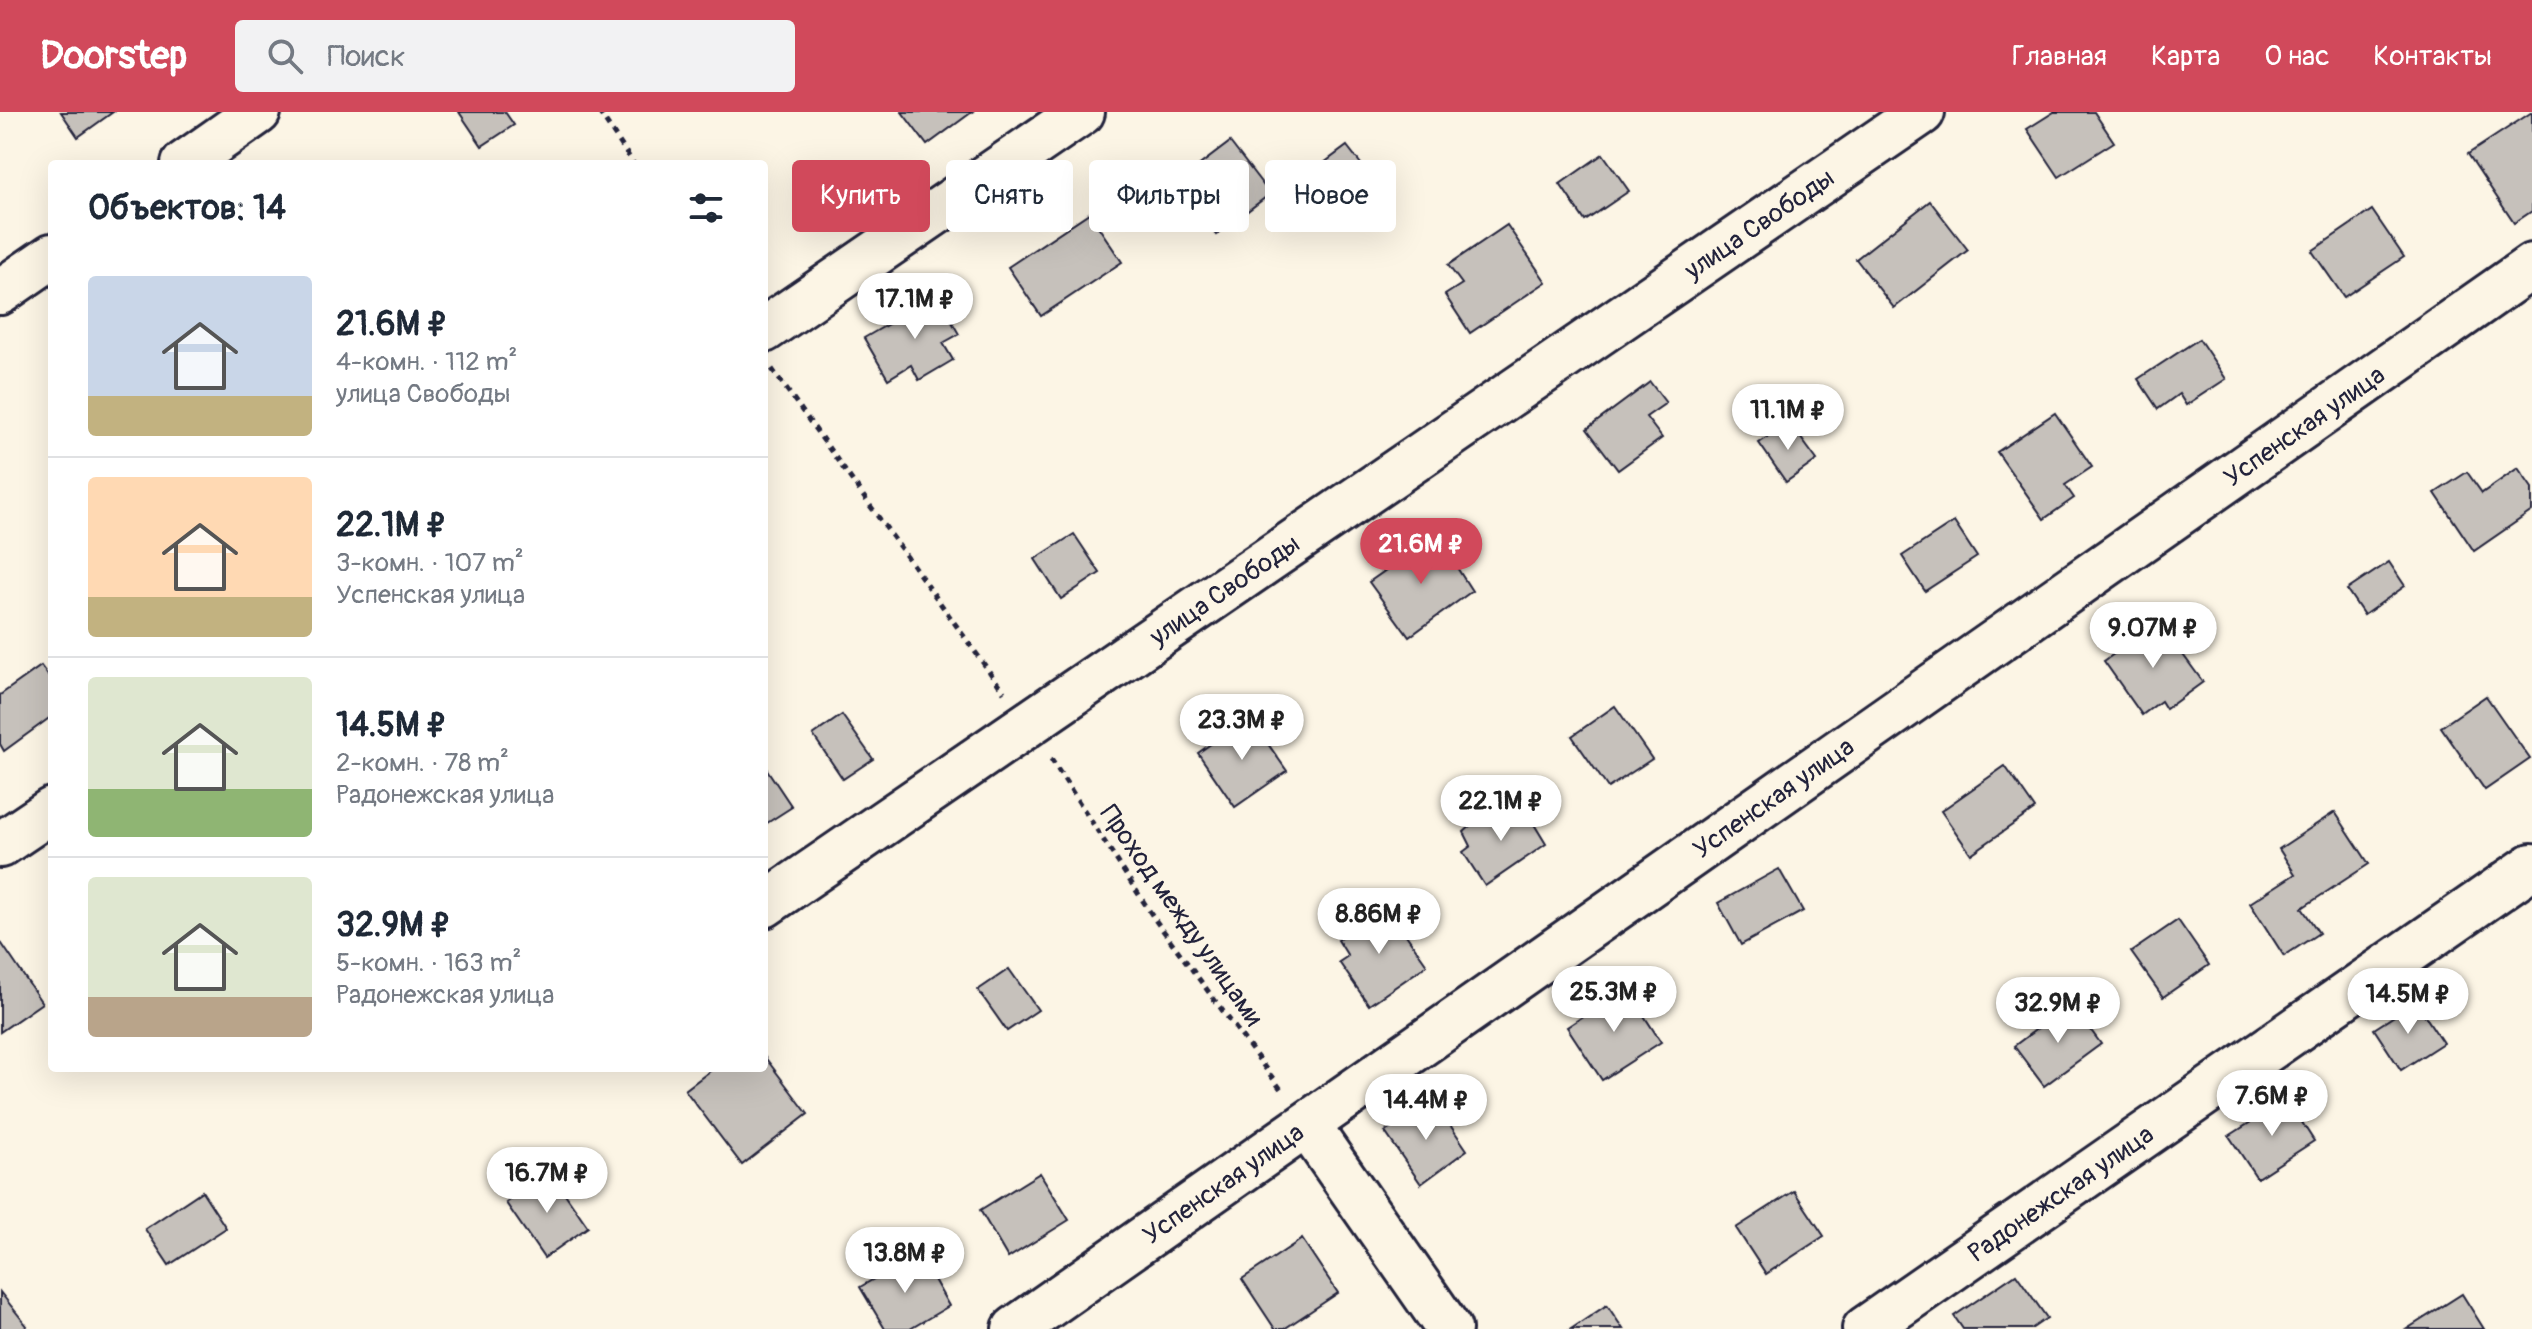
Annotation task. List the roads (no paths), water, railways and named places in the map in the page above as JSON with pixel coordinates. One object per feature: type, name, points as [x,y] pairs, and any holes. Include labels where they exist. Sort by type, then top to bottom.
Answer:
[{"type":"street","points":[[190,160],[258,112]]},
{"type":"street","points":[[768,327],[1082,112]]},
{"type":"street","name":"улица Свободы","points":[[768,902],[1922,112]]},
{"type":"street","points":[[0,292],[48,259]]},
{"type":"street","name":"Успенская улица","points":[[1015,1329],[2532,266]]},
{"type":"street","points":[[0,845],[48,813]]},
{"type":"street","name":"Радонежская улица","points":[[1865,1329],[2532,866]]},
{"type":"street","points":[[1307,1125],[1449,1329]]}]
